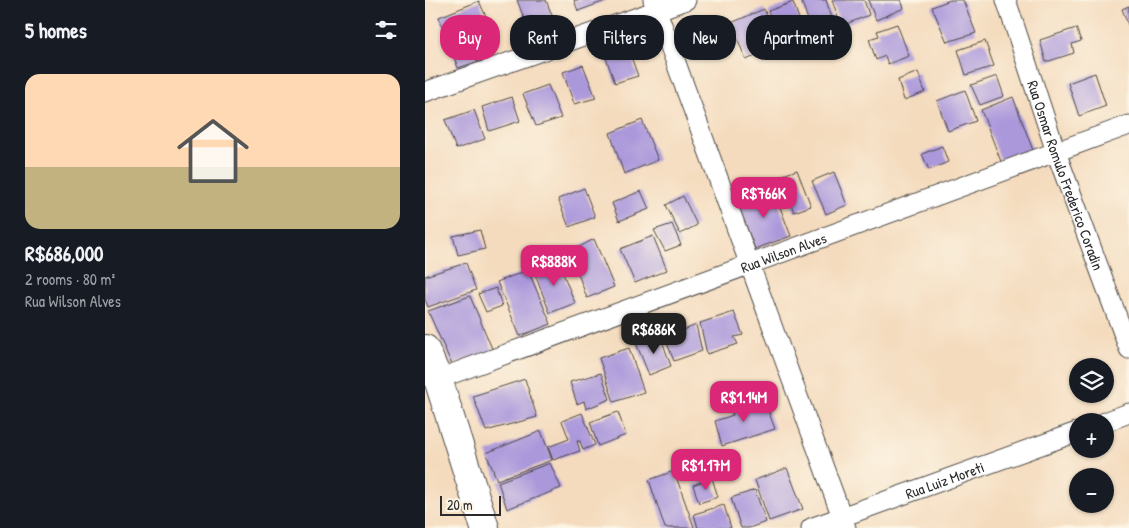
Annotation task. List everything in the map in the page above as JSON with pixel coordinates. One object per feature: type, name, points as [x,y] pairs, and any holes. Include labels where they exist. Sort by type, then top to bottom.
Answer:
[{"type":"main road","points":[[425,349],[438,379],[485,528]]},
{"type":"street","points":[[425,92],[655,5],[686,0]]},
{"type":"street","name":"Rua Osmar Romulo Frederico Coradin","points":[[1006,0],[1056,152],[1129,350]]},
{"type":"street","points":[[655,5],[844,522]]},
{"type":"street","name":"Rua Wilson Alves","points":[[438,379],[1129,125]]},
{"type":"street","points":[[1114,419],[1129,413]]},
{"type":"street","name":"Rua Luiz Moreti","points":[[811,528],[844,522],[1069,435]]},
{"type":"building","points":[[517,0],[546,0],[552,15],[523,15]]},
{"type":"building","points":[[574,0],[608,0],[578,11]]},
{"type":"building","points":[[801,0],[826,0],[831,15],[806,15]]},
{"type":"building","points":[[832,0],[864,0],[869,15],[852,22],[852,15],[837,15]]},
{"type":"building","points":[[868,0],[901,0],[904,8],[876,20]]},
{"type":"building","points":[[950,0],[963,0],[976,33],[947,42],[932,7]]},
{"type":"building","points":[[479,1],[485,15],[444,15]]},
{"type":"building","points":[[793,2],[798,15],[770,15],[768,11]]},
{"type":"building","points":[[1129,6],[1129,27],[1122,9]]},
{"type":"building","points":[[764,9],[766,15],[750,15]]},
{"type":"building","points":[[746,17],[746,60],[736,35],[736,21]]},
{"type":"building","points":[[897,24],[909,56],[888,64],[885,56],[876,60],[869,39],[879,36],[877,31]]},
{"type":"building","points":[[1076,28],[1081,41],[1072,44],[1074,53],[1046,62],[1040,40]]},
{"type":"building","points":[[985,41],[994,66],[966,75],[958,50]]},
{"type":"building","points":[[455,60],[482,60],[458,68]]},
{"type":"building","points":[[607,60],[632,60],[638,76],[615,83]]},
{"type":"building","points":[[583,65],[596,98],[574,104],[563,72]]},
{"type":"building","points":[[918,72],[925,92],[904,100],[898,80]]},
{"type":"building","points":[[1095,73],[1106,106],[1079,116],[1068,83]]},
{"type":"building","points":[[997,76],[1004,96],[980,105],[971,85]]},
{"type":"building","points":[[548,85],[561,118],[536,126],[523,94]]},
{"type":"building","points":[[965,90],[976,121],[948,131],[937,101]]},
{"type":"building","points":[[512,97],[520,121],[489,131],[482,107]]},
{"type":"building","points":[[1013,97],[1034,153],[1002,164],[981,110]]},
{"type":"building","points":[[474,110],[485,139],[456,149],[445,120]]},
{"type":"building","points":[[642,120],[658,160],[624,174],[610,133]]},
{"type":"building","points":[[942,146],[948,162],[929,170],[922,154]]},
{"type":"building","points":[[797,170],[811,206],[794,212],[780,176]]},
{"type":"building","points":[[834,172],[847,205],[826,214],[812,181]]},
{"type":"building","points":[[584,188],[595,217],[569,227],[558,199]]},
{"type":"building","points":[[773,189],[791,236],[755,249],[737,202]]},
{"type":"building","points":[[641,191],[649,209],[619,221],[612,203]]},
{"type":"building","points":[[683,196],[697,225],[680,234],[666,205]]},
{"type":"building","points":[[672,224],[681,245],[665,251],[654,230]]},
{"type":"building","points":[[480,230],[485,249],[458,255],[453,236]]},
{"type":"building","points":[[653,236],[667,270],[635,283],[620,249]]},
{"type":"building","points":[[594,239],[614,287],[587,298],[570,252]]},
{"type":"building","points":[[558,261],[575,303],[550,313],[534,272]]},
{"type":"building","points":[[466,263],[476,290],[428,307],[425,299],[425,276]]},
{"type":"building","points":[[528,270],[551,324],[520,336],[497,282]]},
{"type":"building","points":[[496,288],[502,306],[486,312],[478,294]]},
{"type":"building","points":[[470,296],[493,351],[452,365],[428,311]]},
{"type":"building","points":[[734,312],[743,335],[734,337],[738,344],[707,354],[700,323]]},
{"type":"building","points":[[696,325],[702,351],[674,361],[665,338]]},
{"type":"building","points":[[660,335],[671,366],[649,375],[636,343]]},
{"type":"building","points":[[629,348],[644,392],[614,402],[599,358]]},
{"type":"building","points":[[601,373],[610,399],[586,409],[584,401],[577,404],[570,382]]},
{"type":"building","points":[[525,379],[537,417],[486,431],[473,396]]},
{"type":"building","points":[[745,400],[750,410],[766,405],[775,429],[722,446],[715,421],[733,415],[729,404]]},
{"type":"building","points":[[618,412],[626,435],[598,446],[590,422]]},
{"type":"building","points":[[582,413],[595,445],[583,450],[580,441],[577,441],[580,451],[553,460],[548,447],[569,439],[562,421]]},
{"type":"building","points":[[541,431],[552,460],[497,480],[486,453]]},
{"type":"building","points":[[550,463],[561,488],[507,509],[498,482]]},
{"type":"building","points":[[787,468],[803,509],[769,521],[755,480]]},
{"type":"building","points":[[674,471],[694,527],[692,528],[665,528],[649,480]]},
{"type":"building","points":[[712,478],[718,497],[699,503],[693,485]]},
{"type":"building","points":[[755,490],[766,522],[749,528],[741,528],[731,498]]},
{"type":"building","points":[[724,505],[731,528],[698,528],[694,514]]}]
